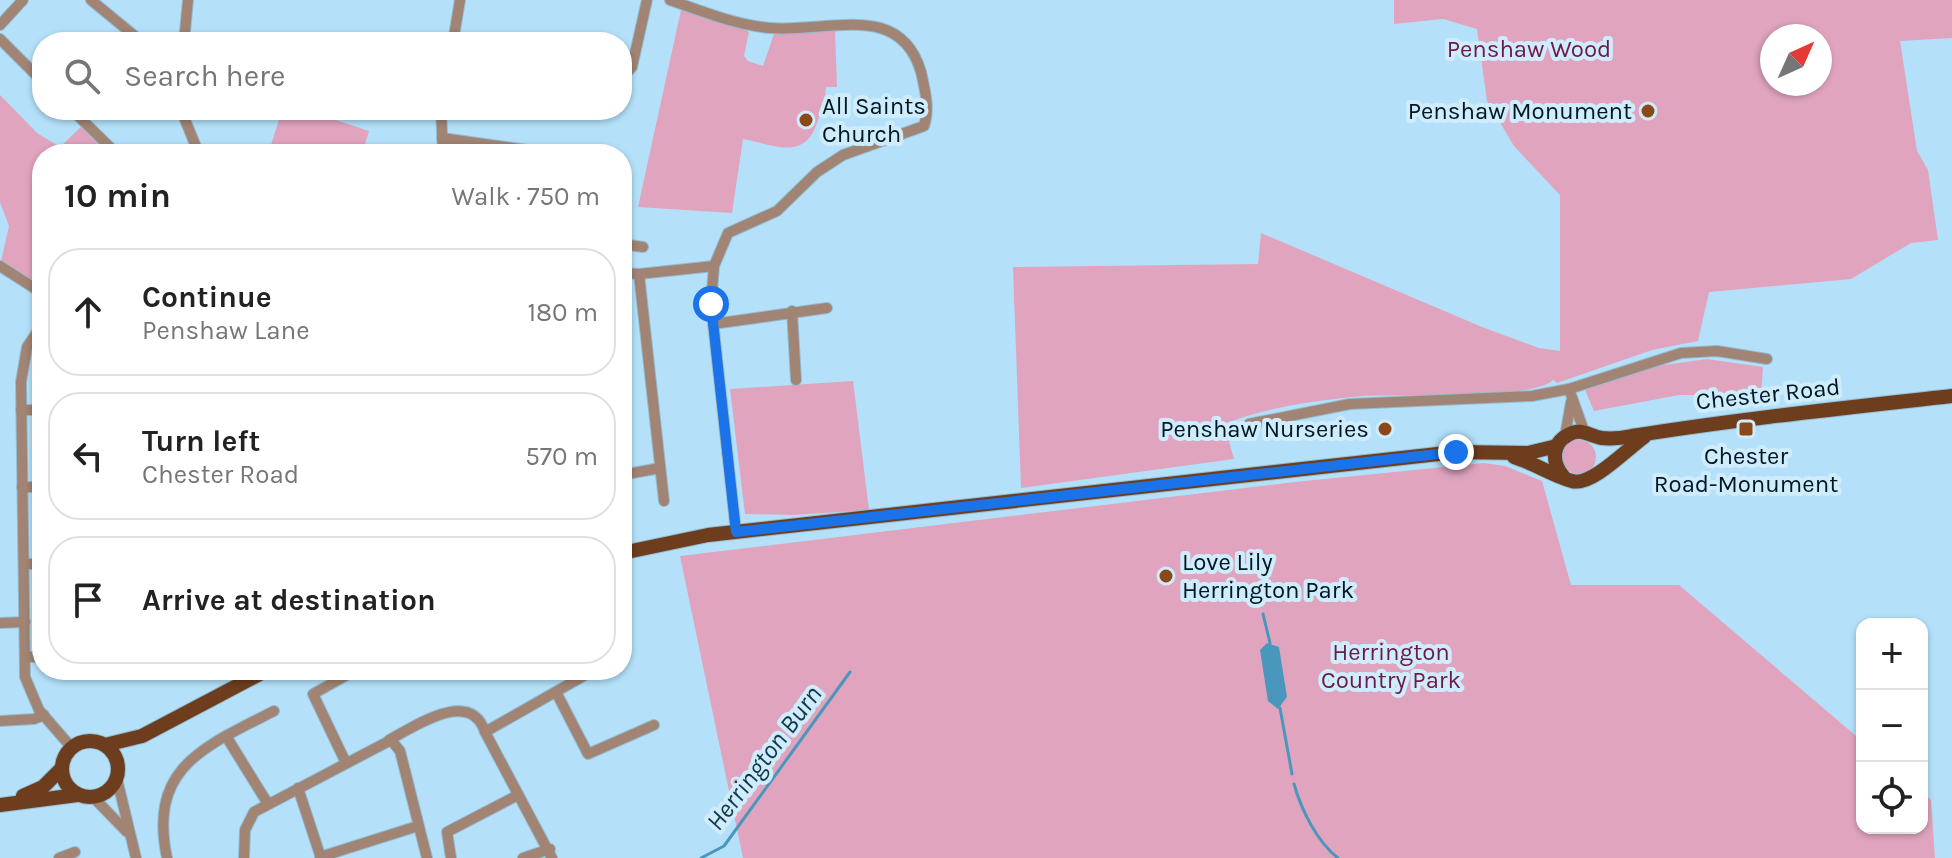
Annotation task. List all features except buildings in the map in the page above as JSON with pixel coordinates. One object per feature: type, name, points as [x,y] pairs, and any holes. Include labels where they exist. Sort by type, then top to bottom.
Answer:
[{"type":"main road","name":"Chester Road","points":[[1602,470],[1649,433],[1693,424],[1952,396]]},
{"type":"main road","points":[[632,551],[736,532],[1456,452],[1538,452],[1561,441],[1591,435],[1649,433]]},
{"type":"main road","points":[[1506,454],[1582,483],[1594,479],[1602,470],[1605,450],[1591,435]]},
{"type":"main road","points":[[1561,441],[1554,460],[1563,476]]},
{"type":"main road","points":[[77,795],[65,784],[61,769],[65,754],[72,748],[84,741],[105,745],[142,736],[248,680]]},
{"type":"main road","points":[[0,805],[77,795],[94,798],[109,791],[117,779],[118,762],[142,736]]},
{"type":"main road","points":[[105,745],[118,762]]},
{"type":"main road","points":[[0,805],[43,787],[61,769]]},
{"type":"street","points":[[0,25],[23,0]]},
{"type":"street","points":[[91,0],[130,32]]},
{"type":"street","points":[[185,32],[188,0]]},
{"type":"street","points":[[455,32],[460,0]]},
{"type":"street","points":[[632,67],[647,0]]},
{"type":"street","points":[[670,0],[772,28],[857,21],[897,31],[912,45],[926,94],[927,119],[920,129],[878,140],[827,164],[777,211],[728,233],[714,266],[713,324],[736,532]]},
{"type":"street","points":[[0,39],[32,71]]},
{"type":"street","points":[[82,120],[107,144]]},
{"type":"street","points":[[185,120],[195,144]]},
{"type":"street","points":[[441,120],[442,144]]},
{"type":"street","points":[[442,138],[485,144]]},
{"type":"street","points":[[632,245],[643,247]]},
{"type":"street","points":[[0,266],[32,287]]},
{"type":"street","points":[[632,274],[714,266]]},
{"type":"street","points":[[639,274],[664,501]]},
{"type":"street","points":[[713,324],[827,308]]},
{"type":"street","points":[[792,311],[796,380]]},
{"type":"street","points":[[32,340],[23,361],[21,410],[25,677],[30,695],[72,748]]},
{"type":"street","points":[[1249,424],[1321,407],[1506,399],[1569,389],[1681,353],[1717,351],[1767,359]]},
{"type":"street","points":[[1569,389],[1572,401],[1591,435]]},
{"type":"street","points":[[1561,441],[1572,401]]},
{"type":"street","points":[[21,410],[32,410]]},
{"type":"street","points":[[632,473],[660,468]]},
{"type":"street","points":[[22,487],[32,487]]},
{"type":"street","points":[[24,564],[32,564]]},
{"type":"street","points":[[0,623],[25,622]]},
{"type":"street","points":[[25,657],[32,657]]},
{"type":"street","points":[[338,680],[313,694],[346,763]]},
{"type":"street","points":[[485,732],[577,680]]},
{"type":"street","points":[[556,692],[588,754],[654,725]]},
{"type":"street","points":[[167,858],[162,813],[167,792],[181,766],[226,736],[274,711]]},
{"type":"street","points":[[244,858],[245,830],[254,812],[445,712],[466,711],[483,724],[551,853],[523,858]]},
{"type":"street","points":[[0,721],[34,719],[44,715]]},
{"type":"street","points":[[226,736],[268,804]]},
{"type":"street","points":[[389,741],[400,751],[427,858]]},
{"type":"street","points":[[117,779],[136,858]]},
{"type":"street","points":[[298,788],[320,858],[418,826]]},
{"type":"street","points":[[451,858],[447,832],[518,795]]},
{"type":"street","points":[[94,798],[131,837]]},
{"type":"street","points":[[59,858],[75,851]]},
{"type":"green space","name":"Penshaw Wood","points":[[1394,0],[1952,0],[1952,38],[1900,41],[1917,151],[1928,170],[1938,240],[1911,243],[1851,279],[1709,292],[1698,341],[1652,350],[1557,383],[1553,380],[1520,391],[1364,396],[1293,405],[1224,424],[1234,459],[1021,488],[1013,267],[1258,264],[1261,233],[1482,327],[1539,348],[1560,351],[1560,195],[1514,146],[1487,101],[1477,29],[1443,19],[1394,24]]},
{"type":"green space","points":[[681,10],[732,23],[749,32],[744,56],[748,61],[763,66],[774,34],[835,29],[837,87],[826,87],[824,104],[815,128],[809,138],[794,147],[743,139],[732,213],[638,207]]},
{"type":"green space","points":[[0,95],[37,133],[55,144],[32,144],[32,287],[0,266],[9,226],[0,202]]},
{"type":"green space","points":[[279,120],[336,120],[369,131],[365,144],[271,144]]},
{"type":"green space","points":[[85,123],[107,144],[63,144]]},
{"type":"green space","points":[[1707,359],[1763,367],[1761,395],[1679,395],[1594,411],[1585,390],[1657,366]]},
{"type":"green space","points":[[853,381],[869,510],[794,515],[745,514],[730,389]]},
{"type":"green space","points":[[1579,440],[1591,445],[1596,457],[1591,469],[1579,474],[1567,469],[1562,457],[1567,445]]},
{"type":"green space","name":"Herrington Country Park","points":[[1484,463],[1505,466],[1542,481],[1571,585],[1679,585],[1856,736],[1856,834],[1928,834],[1928,797],[1931,800],[1935,858],[743,858],[680,556],[1295,482]]},
{"type":"water","points":[[1267,643],[1279,647],[1287,697],[1278,709],[1268,701],[1260,650]]},
{"type":"waterway","points":[[1263,614],[1270,643]]},
{"type":"waterway","name":"Herrington Burn","points":[[701,858],[724,846],[850,672]]},
{"type":"waterway","points":[[1280,708],[1292,774]]},
{"type":"waterway","points":[[1294,784],[1311,824],[1323,843],[1338,858]]},
{"type":"place","name":"Penshaw Monument","points":[[1648,111]]},
{"type":"place","name":"All Saints Church","points":[[806,120]]},
{"type":"place","name":"Penshaw Nurseries","points":[[1385,429]]},
{"type":"place","name":"Chester Road-Monument","points":[[1746,429]]},
{"type":"place","name":"Love Lily Herrington Park","points":[[1166,576]]},
{"type":"route","points":[[711,304],[736,532],[1456,452]]}]
